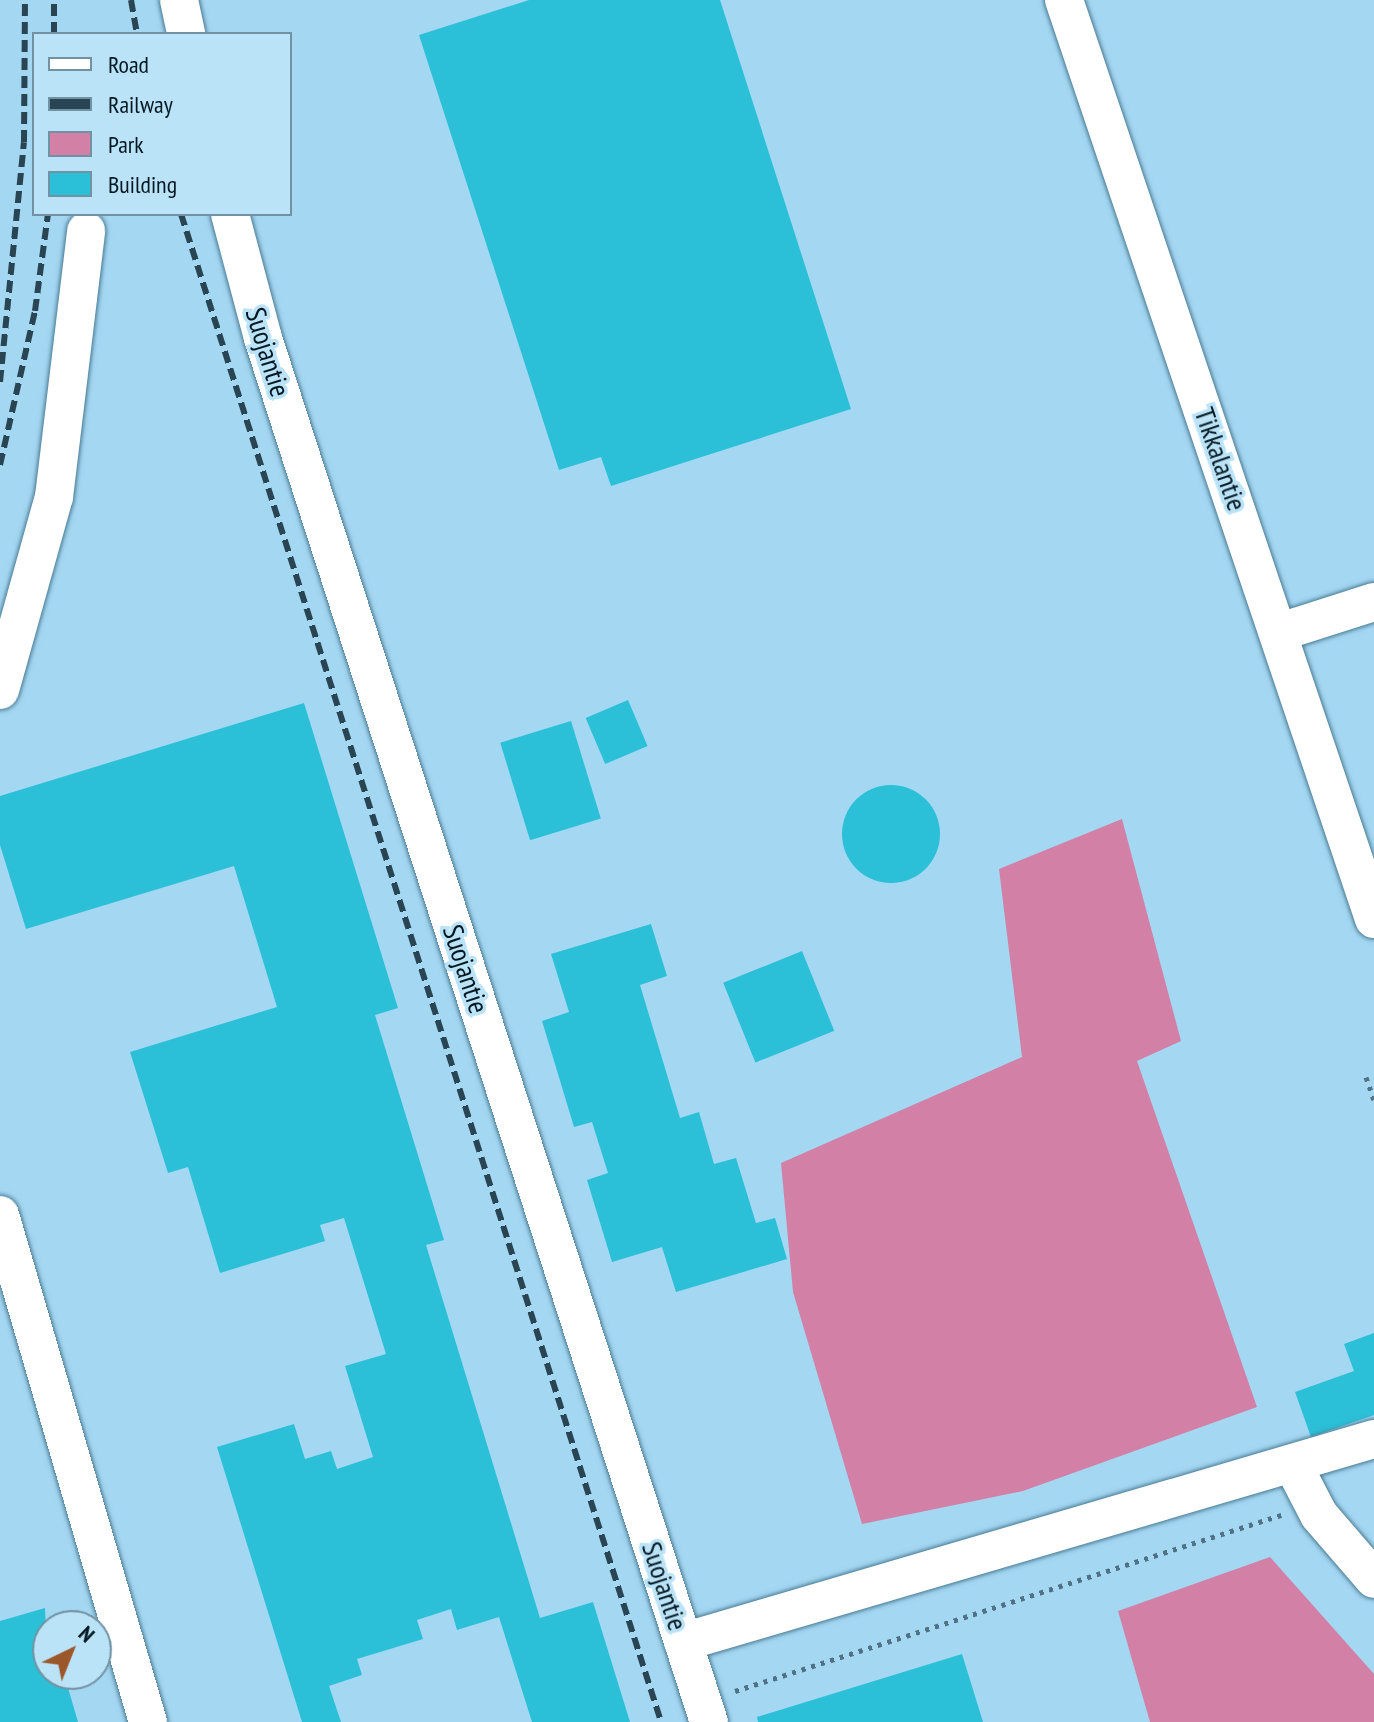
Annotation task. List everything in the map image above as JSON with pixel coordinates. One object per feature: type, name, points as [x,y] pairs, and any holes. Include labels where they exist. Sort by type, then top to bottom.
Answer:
[{"type":"street","points":[[179,0],[186,32]]},
{"type":"street","name":"Tikkalantie","points":[[1064,0],[1280,632],[1374,919]]},
{"type":"street","name":"Suojantie","points":[[231,216],[267,353],[706,1712]]},
{"type":"street","points":[[0,690],[54,497],[86,231]]},
{"type":"street","points":[[1280,632],[1374,602]]},
{"type":"street","points":[[0,1215],[148,1722]]},
{"type":"street","points":[[683,1642],[1374,1439]]},
{"type":"street","points":[[1293,1465],[1319,1515],[1374,1579]]},
{"type":"path","points":[[1366,1077],[1374,1100]]},
{"type":"path","points":[[706,1712],[1287,1513],[1319,1515]]},
{"type":"green space","points":[[1122,819],[1181,1041],[1137,1061],[1257,1407],[1023,1491],[862,1524],[793,1292],[781,1163],[1022,1057],[999,869]]},
{"type":"green space","points":[[1270,1557],[1374,1674],[1374,1722],[1150,1722],[1118,1611]]},
{"type":"building","points":[[529,0],[720,0],[851,409],[611,486],[601,457],[559,470],[419,35]]},
{"type":"building","points":[[628,700],[648,746],[605,764],[586,718]]},
{"type":"building","points":[[304,703],[398,1008],[375,1015],[444,1240],[426,1245],[540,1618],[593,1602],[630,1722],[532,1722],[499,1617],[457,1630],[451,1609],[417,1620],[423,1639],[357,1659],[362,1675],[329,1686],[341,1722],[302,1722],[217,1447],[294,1424],[305,1459],[331,1451],[337,1469],[373,1457],[345,1366],[386,1354],[344,1218],[320,1225],[325,1241],[220,1273],[188,1167],[168,1173],[130,1052],[277,1007],[234,866],[26,929],[0,845],[0,796]]},
{"type":"building","points":[[571,721],[601,819],[530,840],[500,743]]},
{"type":"building","points":[[891,785],[910,789],[926,799],[936,815],[940,834],[936,853],[926,869],[910,879],[891,883],[872,879],[856,869],[846,853],[842,834],[846,815],[856,799],[872,789]]},
{"type":"building","points":[[651,924],[667,976],[640,985],[680,1118],[699,1112],[714,1164],[736,1158],[756,1223],[775,1218],[787,1259],[676,1292],[662,1247],[612,1262],[587,1180],[608,1173],[592,1122],[574,1127],[542,1021],[569,1012],[551,954]]},
{"type":"building","points":[[802,951],[834,1031],[755,1063],[723,983]]},
{"type":"building","points":[[1374,1333],[1374,1415],[1311,1437],[1295,1392],[1354,1371],[1344,1344]]},
{"type":"building","points":[[32,1612],[32,1690],[69,1690],[78,1722],[0,1722],[0,1621]]},
{"type":"building","points":[[962,1654],[983,1722],[758,1722],[757,1717]]},
{"type":"railway","points":[[0,382],[24,142],[25,0]]},
{"type":"railway","points":[[54,0],[54,32]]},
{"type":"railway","points":[[131,0],[137,32]]},
{"type":"railway","points":[[0,465],[35,311],[48,216]]},
{"type":"railway","points":[[182,216],[661,1722]]}]
